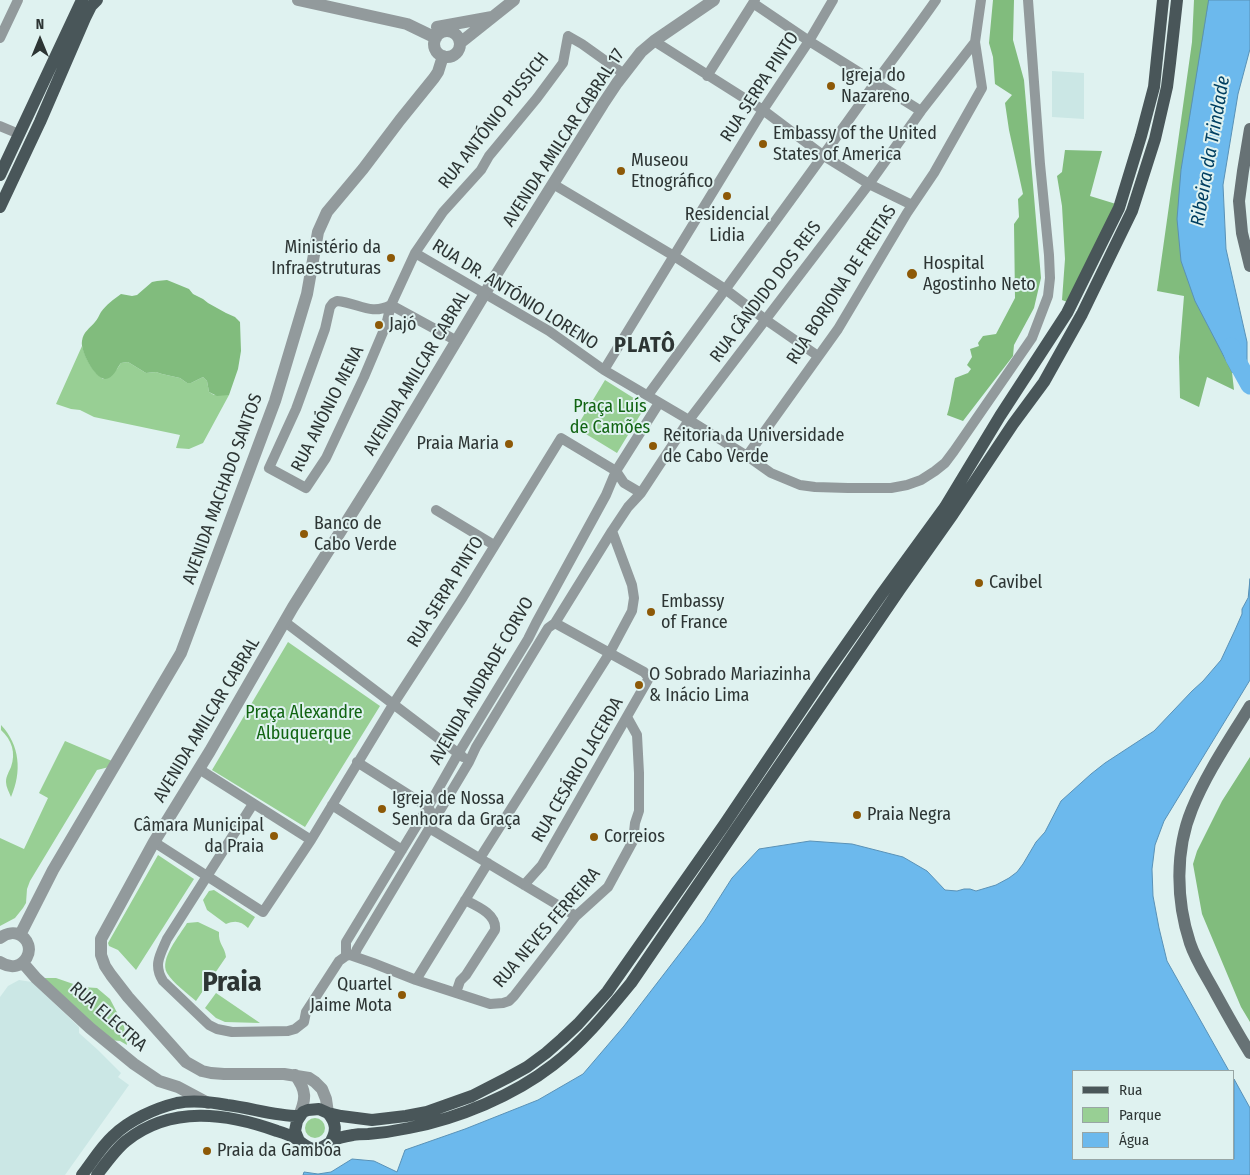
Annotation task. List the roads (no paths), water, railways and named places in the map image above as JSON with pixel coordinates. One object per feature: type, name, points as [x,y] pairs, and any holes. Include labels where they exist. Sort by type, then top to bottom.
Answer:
[{"type":"main road","points":[[0,175],[82,0]]},
{"type":"main road","points":[[0,207],[40,122],[85,18],[91,6],[97,0]]},
{"type":"main road","points":[[299,1141],[295,1126],[299,1116],[303,1112],[314,1108],[355,1119],[388,1119],[427,1112],[472,1096],[527,1067],[546,1053],[578,1024],[607,992],[724,825],[870,610],[946,507],[1000,416],[1067,313],[1119,208],[1154,87],[1163,0]]},
{"type":"main road","points":[[331,1141],[352,1135],[408,1128],[457,1115],[532,1080],[574,1047],[593,1028],[631,983],[894,597],[1044,382],[1082,314],[1132,211],[1156,139],[1170,63],[1177,0]]},
{"type":"main road","points":[[1250,129],[1239,202],[1242,233],[1247,242],[1250,266]]},
{"type":"main road","points":[[1250,706],[1207,778],[1191,810],[1182,848],[1180,870],[1180,899],[1190,944],[1198,962],[1250,1053]]},
{"type":"main road","points":[[82,1175],[103,1146],[123,1127],[148,1113],[178,1103],[208,1102],[274,1115],[299,1116]]},
{"type":"main road","points":[[97,1175],[126,1141],[148,1127],[172,1118],[187,1115],[212,1115],[249,1122],[276,1130],[309,1148],[315,1149],[327,1146],[335,1134],[336,1126],[328,1113]]},
{"type":"street","points":[[0,38],[18,0]]},
{"type":"street","points":[[298,0],[408,24],[436,38]]},
{"type":"street","points":[[460,43],[514,0]]},
{"type":"street","name":"AVENIDA AMILCAR CABRAL 17","points":[[485,293],[594,118],[641,52],[714,0]]},
{"type":"street","name":"RUA SERPA PINTO","points":[[604,370],[763,110],[809,41],[833,0]]},
{"type":"street","points":[[648,395],[936,0]]},
{"type":"street","points":[[975,42],[981,0]]},
{"type":"street","points":[[659,402],[771,473],[800,485],[814,487],[891,488],[921,480],[946,463],[1032,338],[1048,296],[1050,278],[1049,255],[1039,155],[1028,0]]},
{"type":"street","points":[[708,76],[754,1],[809,41],[921,111]]},
{"type":"street","points":[[417,28],[436,27],[492,17]]},
{"type":"street","points":[[451,32],[458,37],[460,43],[459,49],[454,55],[447,57],[440,55],[434,46],[436,38],[442,33],[451,32]]},
{"type":"street","name":"RUA ANTÓNIO PUSSICH","points":[[416,253],[443,212],[481,170],[489,156],[563,63],[568,36],[624,74]]},
{"type":"street","points":[[654,41],[763,110],[824,156],[869,184],[912,205]]},
{"type":"street","name":"RUA CÂNDIDO DOS REIS","points":[[641,493],[689,420],[975,42]]},
{"type":"street","name":"RUA BORJONA DE FREITAS","points":[[746,456],[838,329],[912,205],[934,173],[982,88],[975,42]]},
{"type":"street","name":"AVENIDA MACHADO SANTOS","points":[[20,935],[53,870],[181,652],[274,401],[307,294],[318,232],[327,212],[434,78],[443,56]]},
{"type":"street","points":[[0,126],[19,134]]},
{"type":"street","points":[[553,184],[674,256],[725,289],[818,356]]},
{"type":"street","name":"RUA DR. ANTÓNIO LORENO","points":[[416,253],[549,331],[604,370],[659,402]]},
{"type":"street","name":"RUA ANÓNIO MENA","points":[[392,305],[377,310],[337,301],[333,303],[330,307],[325,330],[296,408],[269,468],[306,488],[326,458],[361,385],[386,325],[392,305],[416,253]]},
{"type":"street","name":"AVENIDA AMILCAR CABRAL","points":[[296,1075],[224,1074],[202,1071],[186,1062],[128,997],[105,966],[100,950],[101,939],[154,842],[485,293]]},
{"type":"street","points":[[392,305],[457,341]]},
{"type":"street","name":"AVENIDA ANDRADE CORVO","points":[[350,956],[346,942],[528,639],[606,495],[616,471],[659,402]]},
{"type":"street","name":"RUA SERPA PINTO","points":[[207,876],[264,912],[311,840],[357,762],[561,438],[616,471]]},
{"type":"street","points":[[616,471],[624,483],[641,493]]},
{"type":"street","name":"AVENIDA ANDRADE CORVO","points":[[350,956],[362,941],[548,628],[555,623],[612,531],[628,507],[641,493]]},
{"type":"street","points":[[436,510],[494,545]]},
{"type":"street","points":[[416,980],[465,900],[484,860],[609,654],[632,611],[634,598],[632,585],[612,531]]},
{"type":"street","points":[[285,622],[394,703],[469,762]]},
{"type":"street","points":[[555,623],[609,654]]},
{"type":"street","name":"RUA CESÁRIO LACERDA","points":[[524,885],[542,865],[648,678],[644,672],[609,654]]},
{"type":"street","name":"RUA NEVES FERREIRA","points":[[456,993],[490,1004],[503,1004],[509,1001],[576,916],[608,887],[633,841],[639,811],[637,735],[627,717]]},
{"type":"street","points":[[357,762],[428,807],[435,818]]},
{"type":"street","points":[[199,769],[311,840]]},
{"type":"street","points":[[253,804],[167,939],[158,960],[159,974],[163,981],[209,1024],[217,1029],[232,1032],[288,1031],[295,1028],[304,1022],[306,1012],[339,961],[350,956],[456,993],[460,980],[466,975],[495,930],[496,924],[493,918],[483,909],[465,900]]},
{"type":"street","points":[[332,805],[402,850]]},
{"type":"street","points":[[429,828],[576,916]]},
{"type":"street","points":[[154,842],[207,876]]},
{"type":"street","points":[[0,938],[9,933],[15,933],[25,939],[29,949],[23,963],[12,967],[1,964]]},
{"type":"street","name":"RUA ELECTRA","points":[[23,963],[36,978],[90,1028],[134,1064],[159,1081],[178,1087],[208,1102]]},
{"type":"street","points":[[296,1075],[309,1078],[322,1089],[328,1113]]},
{"type":"street","points":[[296,1075],[305,1093],[303,1108],[299,1116]]},
{"type":"street","points":[[178,1087],[178,1103]]},
{"type":"water","points":[[1209,0],[1250,0],[1250,49],[1238,94],[1223,185],[1226,249],[1247,342],[1247,365],[1237,377],[1232,372],[1195,301],[1181,261],[1177,219],[1181,170]]},
{"type":"water","points":[[1250,579],[1250,680],[1164,821],[1155,845],[1152,869],[1153,896],[1167,961],[1228,1070],[1072,1070],[1072,1160],[1235,1160],[1235,1081],[1250,1108],[1250,1175],[303,1175],[304,1172],[318,1174],[331,1172],[352,1159],[374,1161],[397,1172],[405,1150],[538,1100],[583,1074],[624,1026],[704,922],[732,878],[759,849],[810,841],[852,844],[903,857],[927,871],[945,890],[970,889],[976,891],[996,885],[1009,878],[1017,872],[1036,842],[1045,832],[1061,801],[1105,763],[1154,731],[1221,660],[1248,598]]},
{"type":"waterway","name":"Ribeira da Trindade","points":[[1231,347],[1250,385]]},
{"type":"place","name":"Igreja do Nazareno","points":[[831,86]]},
{"type":"place","name":"Embassy of the United States of America","points":[[763,144]]},
{"type":"place","name":"Museou Etnográfico","points":[[621,171]]},
{"type":"place","name":"Residencial Lidia","points":[[727,196]]},
{"type":"place","name":"Ministério da Infraestruturas","points":[[391,258]]},
{"type":"place","name":"Hospital Agostinho Neto","points":[[912,274]]},
{"type":"place","name":"Jajó","points":[[379,325]]},
{"type":"place","name":"Praia Maria","points":[[509,444]]},
{"type":"place","name":"Reitoria da Universidade de Cabo Verde","points":[[653,446]]},
{"type":"place","name":"Banco de Cabo Verde","points":[[304,534]]},
{"type":"place","name":"Cavibel","points":[[979,583]]},
{"type":"place","name":"Embassy of France","points":[[651,612]]},
{"type":"place","name":"O Sobrado Mariazinha & Inácio Lima","points":[[639,685]]},
{"type":"place","name":"Igreja de Nossa Senhora da Graça","points":[[382,809]]},
{"type":"place","name":"Praia Negra","points":[[857,815]]},
{"type":"place","name":"Câmara Municipal da Praia","points":[[274,836]]},
{"type":"place","name":"Correios","points":[[594,837]]},
{"type":"place","name":"Quartel Jaime Mota","points":[[402,995]]},
{"type":"place","name":"Praia da Gambôa","points":[[207,1151]]},
{"type":"district","name":"PLATÔ","points":[[645,346]]},
{"type":"district","name":"Praia","points":[[232,983]]},
{"type":"park label","name":"Praça Luís de Camões","points":[[610,417]]},
{"type":"park label","name":"Praça Alexandre Albuquerque","points":[[304,723]]}]
